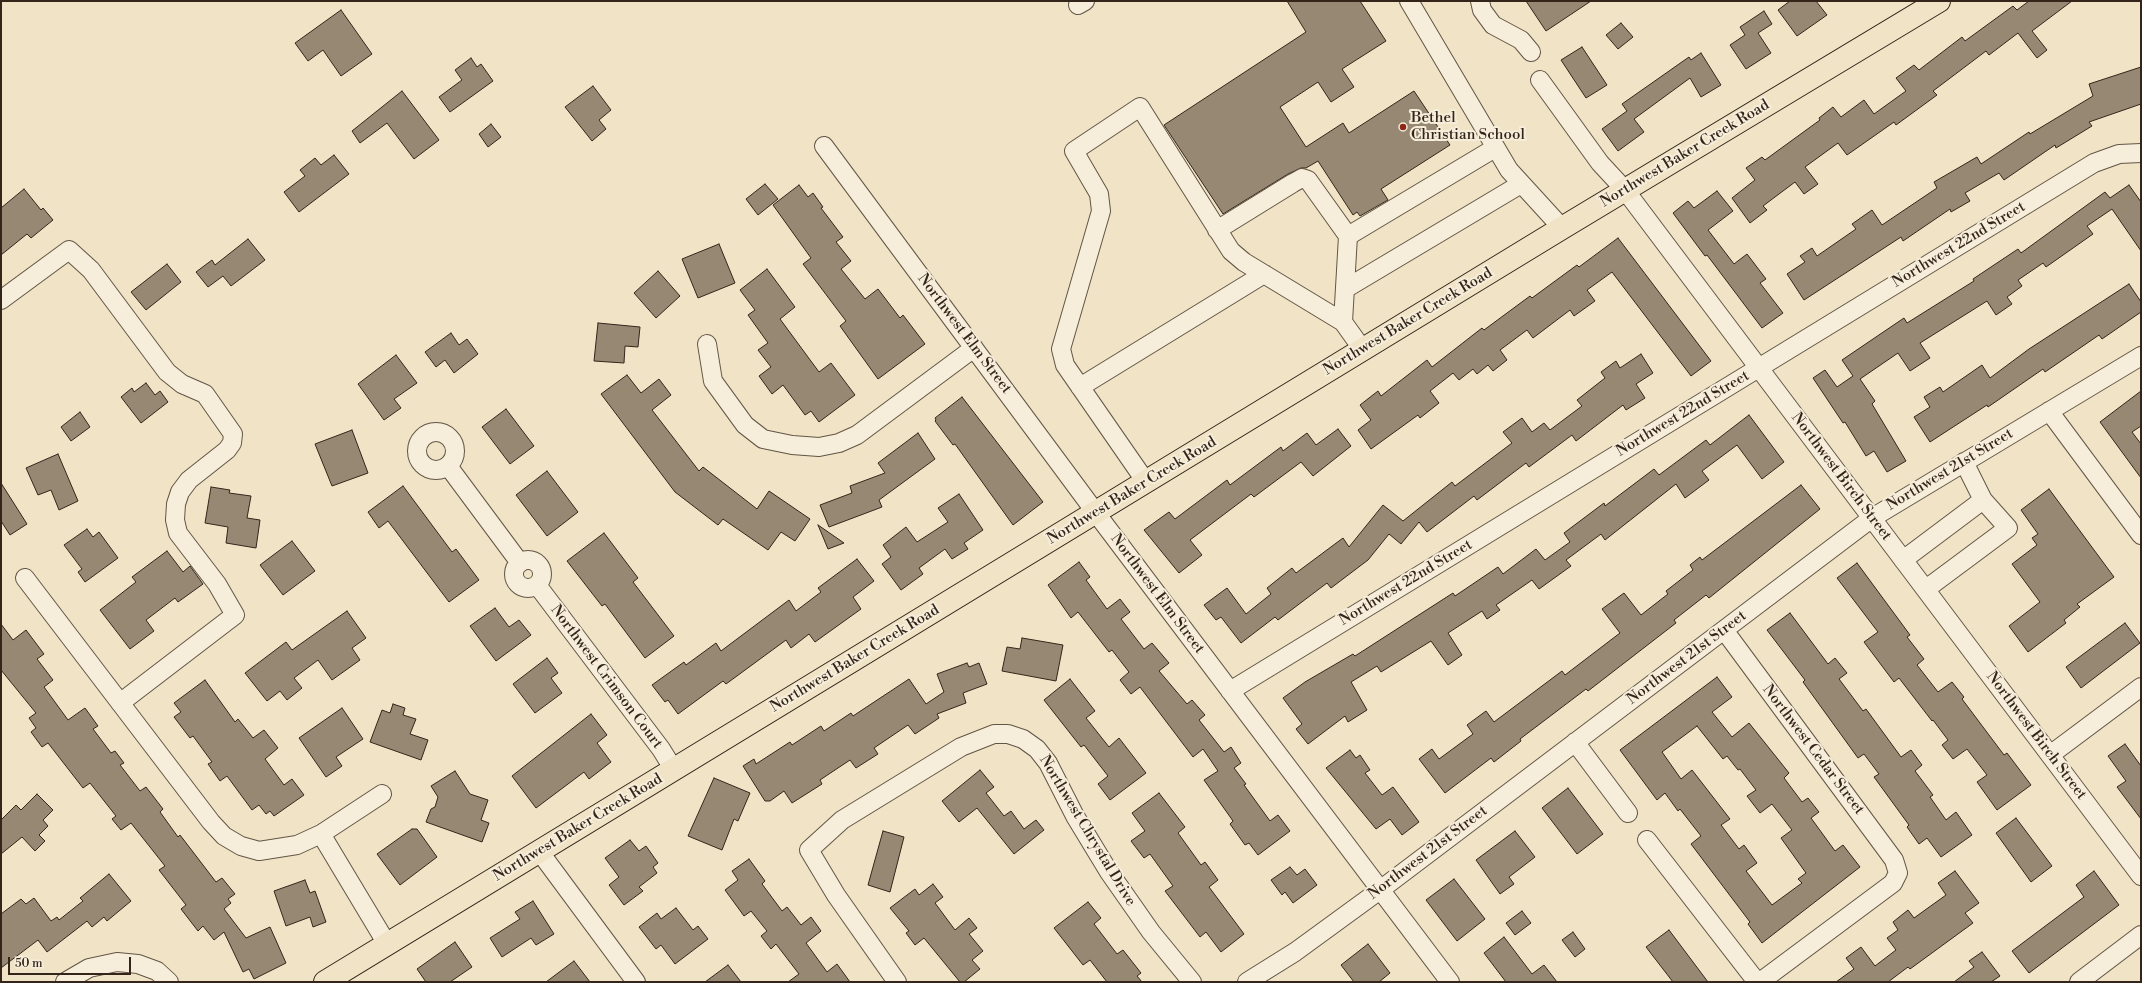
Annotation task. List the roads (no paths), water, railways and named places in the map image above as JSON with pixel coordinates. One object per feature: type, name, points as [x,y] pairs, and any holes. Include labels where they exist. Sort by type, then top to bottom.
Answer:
[{"type":"main road","name":"Northwest Baker Creek Road","points":[[325,982],[1562,228],[1940,1]]},
{"type":"street","points":[[1409,1],[1509,170],[1562,228]]},
{"type":"street","points":[[1480,1],[1482,10],[1493,25],[1521,40],[1531,52]]},
{"type":"street","name":"Northwest Birch Street","points":[[1540,80],[1600,163],[1625,190],[2141,876]]},
{"type":"street","points":[[1146,482],[1065,365],[1060,349],[1101,211],[1099,194],[1074,151],[1140,107],[1231,251],[1264,274],[1343,322],[1363,350]]},
{"type":"street","name":"Northwest Elm Street","points":[[824,146],[1230,691],[1450,982]]},
{"type":"street","points":[[1348,236],[1495,148]]},
{"type":"street","name":"Northwest 22nd Street","points":[[1230,691],[2094,163],[2120,154],[2141,153]]},
{"type":"street","points":[[1217,230],[1302,178],[1308,180],[1313,184],[1348,236],[1343,322]]},
{"type":"street","points":[[1345,289],[1521,184]]},
{"type":"street","points":[[1,300],[69,250],[91,270],[167,372],[182,384],[205,394],[228,424],[233,434],[232,443],[227,450],[189,480],[180,492],[176,504],[175,520],[178,533],[217,584],[235,615],[120,703]]},
{"type":"street","points":[[1080,387],[1264,274]]},
{"type":"street","points":[[707,344],[713,381],[745,425],[763,439],[792,445],[819,447],[839,443],[857,435],[974,348]]},
{"type":"street","name":"Northwest 21st Street","points":[[1248,982],[1295,952],[1380,890],[1872,518],[2141,356]]},
{"type":"street","points":[[2049,411],[2141,535]]},
{"type":"street","points":[[1926,589],[2008,528],[1983,500],[1964,462]]},
{"type":"street","name":"Northwest Crimson Court","points":[[448,466],[520,563],[528,560],[539,565],[542,577],[537,585],[661,749],[674,770]]},
{"type":"street","points":[[1903,560],[1983,500]]},
{"type":"street","points":[[25,578],[211,822],[224,836],[241,846],[259,851],[297,845],[321,834],[382,794]]},
{"type":"street","name":"Northwest Cedar Street","points":[[1724,630],[1894,860],[1898,873],[1893,883],[1760,982]]},
{"type":"street","points":[[2050,755],[2141,687]]},
{"type":"street","name":"Northwest Chrystal Drive","points":[[897,982],[836,895],[809,850],[842,820],[961,747],[988,736],[1008,734],[1023,739],[1036,749],[1048,763],[1075,816],[1109,872],[1151,932],[1192,982]]},
{"type":"street","points":[[1575,742],[1628,812]]},
{"type":"street","points":[[321,834],[387,944]]},
{"type":"street","points":[[1647,840],[1757,982]]},
{"type":"street","points":[[539,852],[636,982]]},
{"type":"street","points":[[2079,982],[2141,935]]},
{"type":"street","points":[[66,982],[89,968],[117,962],[138,964],[157,971],[169,982]]},
{"type":"place","name":"Bethel Christian School","points":[[1403,127]]}]
